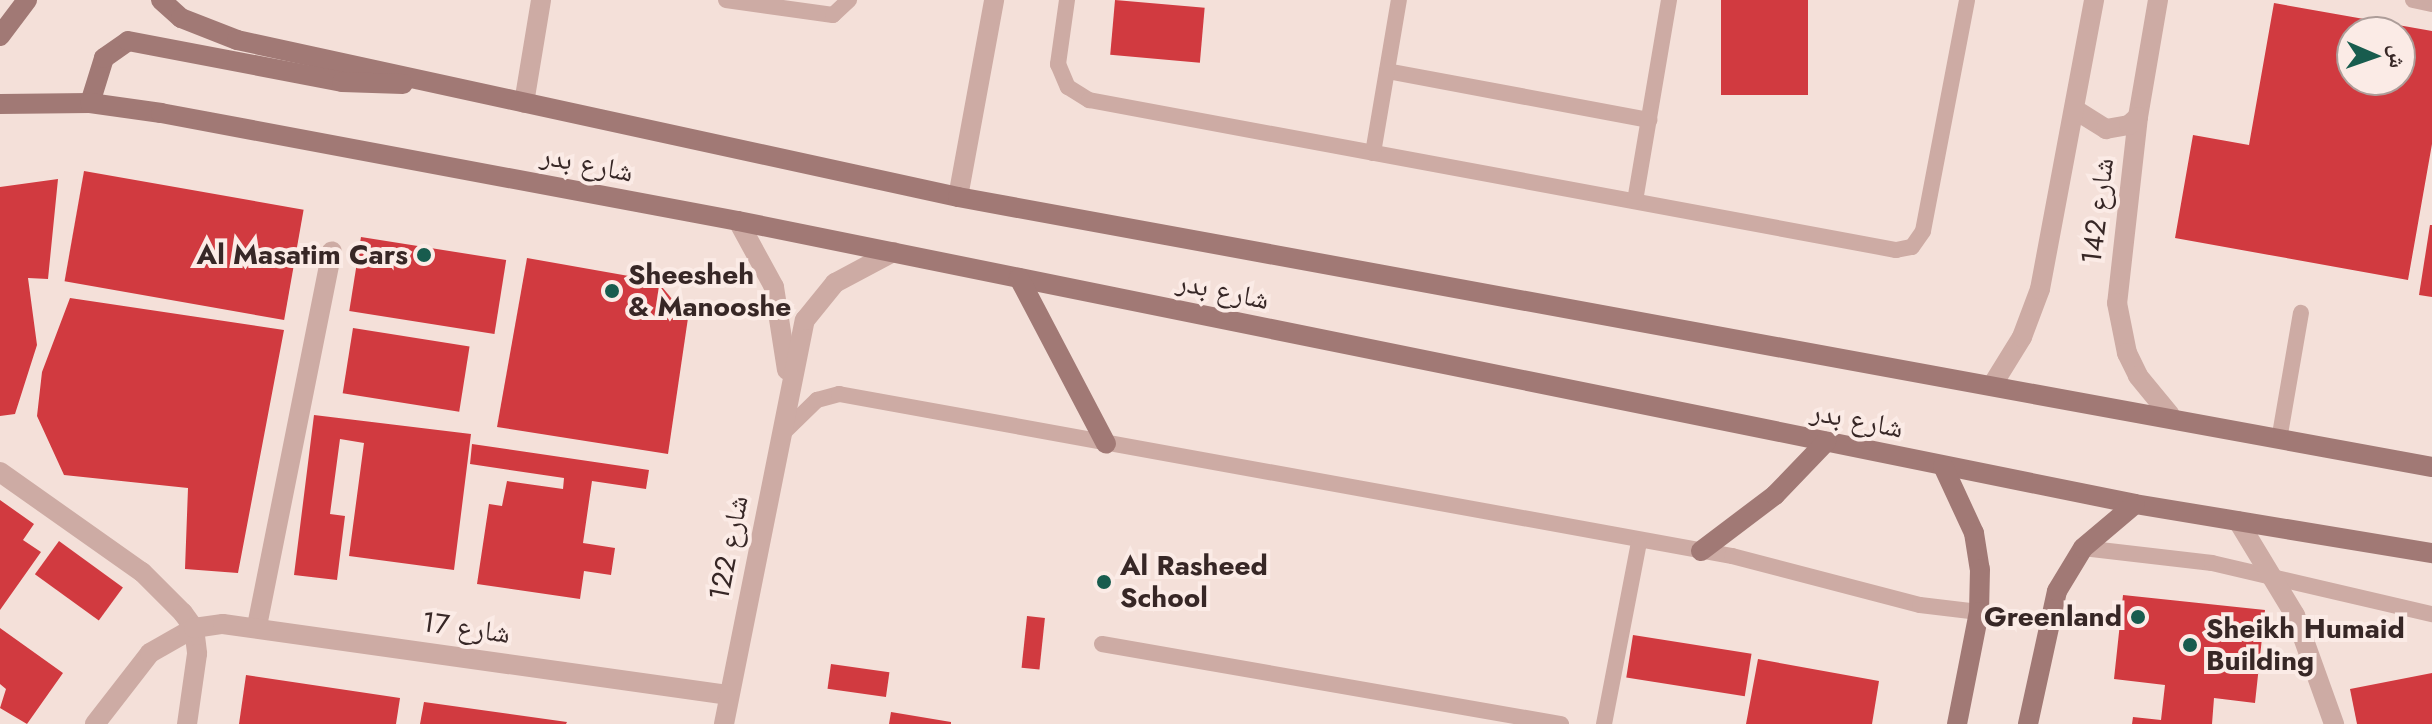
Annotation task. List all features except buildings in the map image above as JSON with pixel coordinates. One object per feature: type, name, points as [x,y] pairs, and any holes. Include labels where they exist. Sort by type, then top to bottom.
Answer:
[{"type":"main road","points":[[0,36],[27,0]]},
{"type":"main road","name":"شارع بدر","points":[[161,0],[208,32],[958,197],[2170,415],[2279,440],[2432,467]]},
{"type":"main road","points":[[90,103],[104,58],[128,41],[342,82],[423,81]]},
{"type":"main road","name":"شارع بدر","points":[[0,104],[90,103],[738,221],[2135,504],[2432,553]]},
{"type":"main road","points":[[1019,278],[1106,444]]},
{"type":"main road","points":[[1701,551],[1775,495],[1826,442]]},
{"type":"main road","points":[[1943,466],[1974,533],[1980,569],[1979,612],[1957,724]]},
{"type":"main road","points":[[2028,724],[2048,615],[2083,548],[2135,504]]},
{"type":"street","points":[[524,103],[541,0]]},
{"type":"street","points":[[958,197],[994,0]]},
{"type":"street","name":"شارع 142","points":[[1993,384],[2022,337],[2040,289],[2094,0]]},
{"type":"street","name":"شارع 142","points":[[2158,0],[2138,117],[2117,303],[2127,353],[2138,376],[2170,415]]},
{"type":"street","points":[[2074,109],[2106,129],[2129,125],[2138,117]]},
{"type":"street","name":"شارع 122","points":[[738,221],[774,287],[789,382]]},
{"type":"street","points":[[257,626],[332,251]]},
{"type":"street","name":"شارع 122","points":[[724,724],[789,382],[805,320],[819,301],[854,269],[893,252]]},
{"type":"street","points":[[0,472],[142,572],[194,628],[197,654],[187,724]]},
{"type":"street","points":[[2238,521],[2279,583],[2314,657],[2334,724]]},
{"type":"street","name":"شارع 17","points":[[194,628],[257,626],[729,695]]},
{"type":"street","points":[[95,724],[150,653],[194,628]]},
{"type":"lane","points":[[726,0],[833,15],[849,0]]},
{"type":"lane","points":[[1067,0],[1058,64],[1078,95],[1896,250],[1912,247],[1923,231],[1967,0]]},
{"type":"lane","points":[[1373,153],[1399,0]]},
{"type":"lane","points":[[1635,201],[1669,0]]},
{"type":"lane","points":[[2413,0],[2432,4]]},
{"type":"lane","points":[[1387,71],[1649,120]]},
{"type":"lane","points":[[2279,440],[2301,313]]},
{"type":"lane","points":[[778,439],[817,400],[839,394],[1639,543],[1701,551],[1920,605],[1979,612]]},
{"type":"lane","points":[[1604,724],[1639,543]]},
{"type":"lane","points":[[2083,548],[2180,557],[2279,583],[2432,614]]},
{"type":"lane","points":[[1102,644],[1561,724]]},
{"type":"place","name":"Al Masatim Cars","points":[[424,255]]},
{"type":"place","name":"Sheesheh & Manooshe","points":[[612,291]]},
{"type":"place","name":"Al Rasheed School","points":[[1104,582]]},
{"type":"place","name":"Greenland","points":[[2138,617]]},
{"type":"place","name":"Sheikh Humaid Building","points":[[2190,645]]}]
